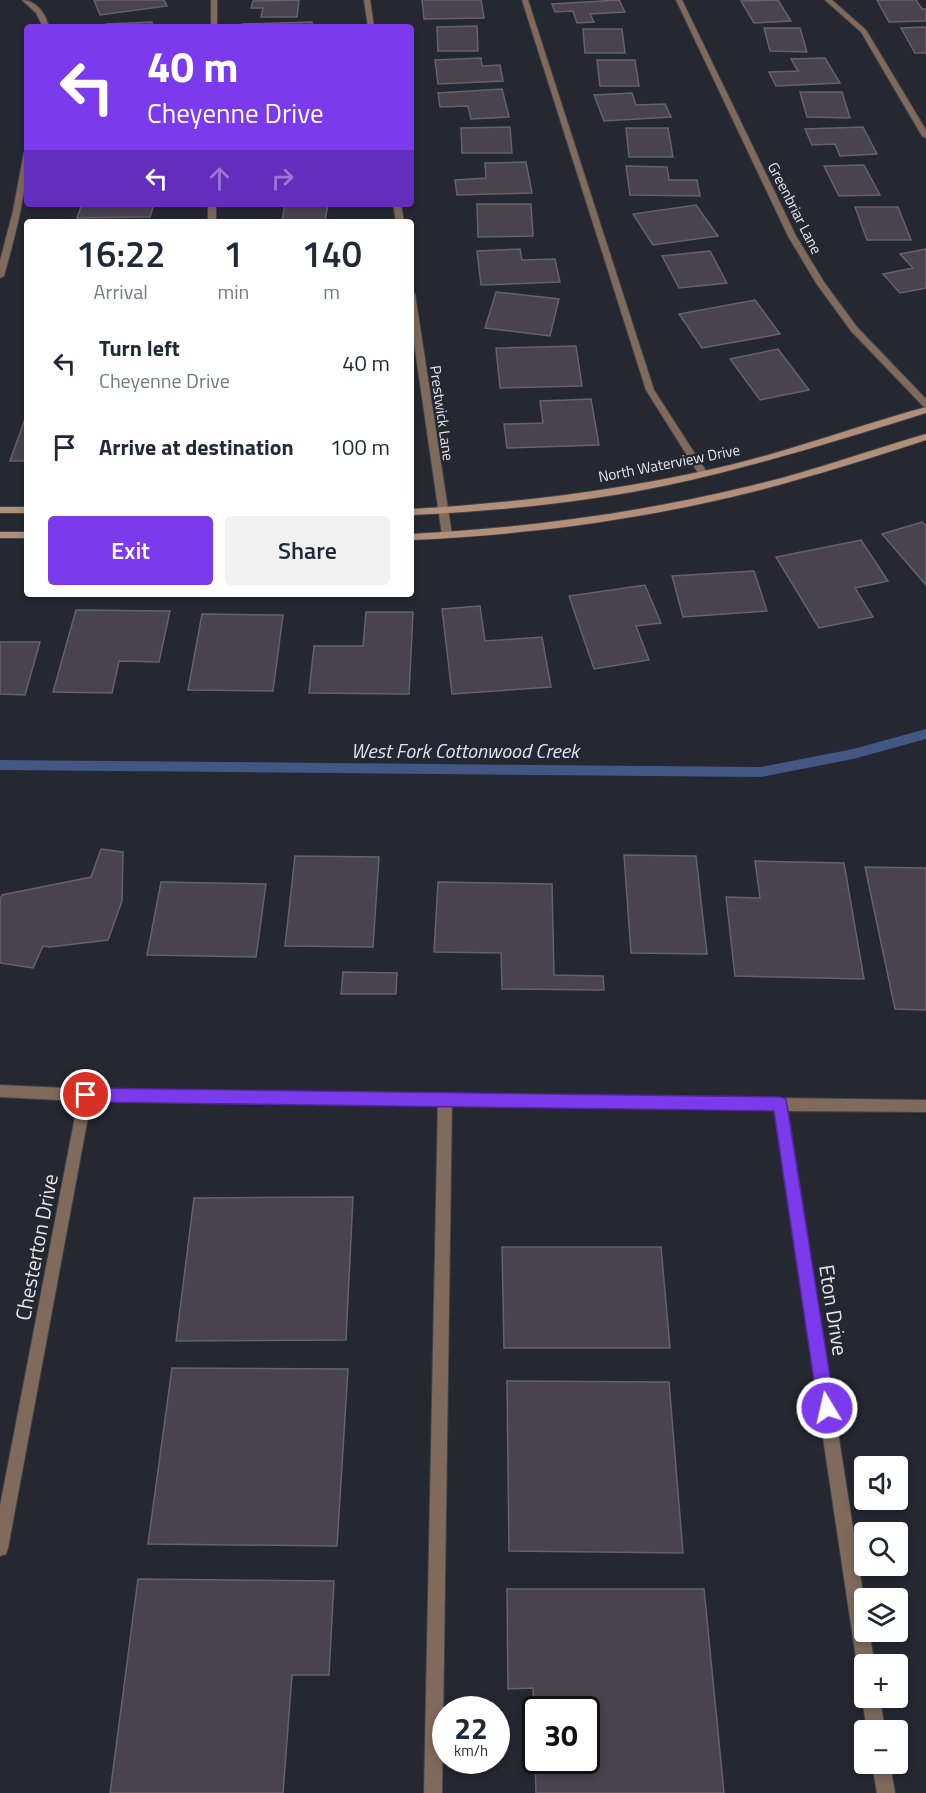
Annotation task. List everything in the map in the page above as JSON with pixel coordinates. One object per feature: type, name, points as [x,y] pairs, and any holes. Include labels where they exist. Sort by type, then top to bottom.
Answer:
[{"type":"street","points":[[25,0],[39,13],[46,24]]},
{"type":"street","points":[[214,0],[214,24]]},
{"type":"street","points":[[367,0],[371,24]]},
{"type":"street","points":[[525,0],[650,390],[703,474]]},
{"type":"street","name":"Greenbriar Lane","points":[[679,0],[792,236],[820,283],[854,328],[926,404]]},
{"type":"street","points":[[828,0],[864,31],[926,136]]},
{"type":"street","points":[[0,276],[17,211],[24,171]]},
{"type":"street","name":"Prestwick Lane","points":[[414,314],[447,536]]},
{"type":"street","name":"North Waterview Drive","points":[[414,512],[558,499],[651,485],[799,450],[926,410]]},
{"type":"street","points":[[414,537],[447,536],[565,524],[658,510],[728,495],[818,471],[926,437]]},
{"type":"street","points":[[0,510],[24,510]]},
{"type":"street","points":[[0,535],[24,535]]},
{"type":"street","points":[[0,1091],[86,1095],[926,1106]]},
{"type":"street","name":"Chesterton Drive","points":[[0,1548],[86,1095]]},
{"type":"street","points":[[433,1793],[445,1100]]},
{"type":"street","name":"Eton Drive","points":[[780,1104],[864,1654]]},
{"type":"street","points":[[882,1774],[885,1793]]},
{"type":"building","points":[[94,0],[164,0],[167,6],[100,15]]},
{"type":"building","points":[[299,0],[297,17],[261,17],[263,8],[251,8],[253,1]]},
{"type":"building","points":[[422,0],[481,0],[484,18],[424,19]]},
{"type":"building","points":[[619,0],[625,12],[590,14],[594,22],[577,23],[573,11],[555,12],[552,4]]},
{"type":"building","points":[[778,0],[791,21],[754,23],[741,1]]},
{"type":"building","points":[[877,0],[916,0],[922,9],[926,9],[926,21],[889,22]]},
{"type":"building","points":[[152,22],[152,24],[106,24]]},
{"type":"building","points":[[312,22],[312,24],[242,24]]},
{"type":"building","points":[[477,26],[478,51],[438,51],[437,27]]},
{"type":"building","points":[[926,27],[926,53],[915,53],[901,28]]},
{"type":"building","points":[[764,28],[800,28],[807,52],[770,51]]},
{"type":"building","points":[[583,29],[622,29],[625,53],[585,53]]},
{"type":"building","points":[[481,58],[482,66],[500,65],[503,81],[438,84],[435,60]]},
{"type":"building","points":[[825,58],[840,83],[776,86],[769,72],[798,71],[791,59]]},
{"type":"building","points":[[597,60],[635,60],[639,86],[600,86]]},
{"type":"building","points":[[502,89],[509,117],[471,119],[468,106],[440,107],[438,93]]},
{"type":"building","points":[[800,92],[842,92],[850,118],[807,117]]},
{"type":"building","points":[[632,93],[636,105],[665,104],[671,117],[604,121],[594,95]]},
{"type":"building","points":[[510,127],[512,153],[462,153],[461,128]]},
{"type":"building","points":[[863,127],[877,154],[840,156],[835,144],[812,145],[805,129]]},
{"type":"building","points":[[626,128],[668,128],[673,157],[629,157]]},
{"type":"building","points":[[526,162],[532,193],[457,195],[455,180],[486,178],[485,163]]},
{"type":"building","points":[[864,165],[880,195],[839,196],[824,166]]},
{"type":"building","points":[[626,166],[667,167],[669,180],[697,180],[700,196],[630,195]]},
{"type":"building","points":[[477,204],[531,204],[533,236],[478,237]]},
{"type":"building","points":[[696,205],[718,236],[653,245],[633,214]]},
{"type":"building","points":[[81,207],[153,207],[150,217],[77,218]]},
{"type":"building","points":[[284,207],[328,207],[326,219],[282,219]]},
{"type":"building","points":[[855,207],[898,207],[911,240],[867,240]]},
{"type":"building","points":[[520,249],[522,260],[555,259],[560,282],[481,285],[477,251]]},
{"type":"building","points":[[926,249],[926,288],[900,293],[883,274],[913,268],[900,254]]},
{"type":"building","points":[[710,251],[727,283],[679,288],[662,256]]},
{"type":"building","points":[[496,292],[559,299],[550,336],[485,328]]},
{"type":"building","points":[[755,300],[780,334],[702,348],[679,314]]},
{"type":"building","points":[[576,346],[582,386],[500,388],[496,348]]},
{"type":"building","points":[[778,349],[809,390],[760,400],[730,359]]},
{"type":"building","points":[[591,399],[599,445],[507,448],[504,424],[543,423],[540,401]]},
{"type":"building","points":[[24,421],[24,461],[10,461]]},
{"type":"building","points":[[922,522],[926,526],[926,585],[882,534]]},
{"type":"building","points":[[861,540],[888,581],[855,588],[873,617],[819,628],[776,557]]},
{"type":"building","points":[[754,571],[767,611],[683,617],[672,576]]},
{"type":"building","points":[[645,585],[661,623],[636,626],[649,660],[594,669],[569,596]]},
{"type":"building","points":[[480,606],[485,641],[542,637],[551,687],[452,694],[442,609]]},
{"type":"building","points":[[76,610],[170,611],[159,662],[119,661],[112,693],[53,692]]},
{"type":"building","points":[[366,612],[413,612],[409,694],[309,693],[314,646],[363,646]]},
{"type":"building","points":[[202,614],[283,615],[273,691],[188,690]]},
{"type":"building","points":[[0,642],[40,642],[25,695],[0,694]]},
{"type":"building","points":[[101,849],[123,852],[122,901],[108,940],[43,946],[33,968],[0,963],[0,900],[2,895],[91,877]]},
{"type":"building","points":[[624,855],[696,856],[707,954],[631,953]]},
{"type":"building","points":[[295,856],[379,857],[373,947],[285,946]]},
{"type":"building","points":[[755,861],[844,863],[864,979],[735,976],[726,897],[760,898]]},
{"type":"building","points":[[865,867],[926,868],[926,1010],[895,1009]]},
{"type":"building","points":[[161,882],[266,884],[256,957],[147,955]]},
{"type":"building","points":[[438,882],[552,884],[554,975],[603,976],[604,990],[502,989],[501,953],[434,952]]},
{"type":"building","points":[[343,972],[397,973],[396,994],[341,994]]},
{"type":"building","points":[[353,1197],[346,1340],[176,1341],[194,1198]]},
{"type":"building","points":[[502,1247],[661,1247],[670,1348],[504,1348]]},
{"type":"building","points":[[172,1368],[348,1369],[337,1546],[148,1544]]},
{"type":"building","points":[[507,1381],[669,1382],[683,1553],[509,1551]]},
{"type":"building","points":[[138,1579],[334,1581],[329,1675],[292,1675],[283,1793],[110,1793]]},
{"type":"building","points":[[507,1589],[704,1589],[724,1793],[536,1793],[535,1774],[600,1774],[600,1696],[533,1696],[533,1688],[508,1689]]},
{"type":"waterway","name":"West Fork Cottonwood Creek","points":[[0,765],[761,772],[853,754],[926,734]]},
{"type":"route","points":[[86,1095],[780,1104],[827,1408]]}]
